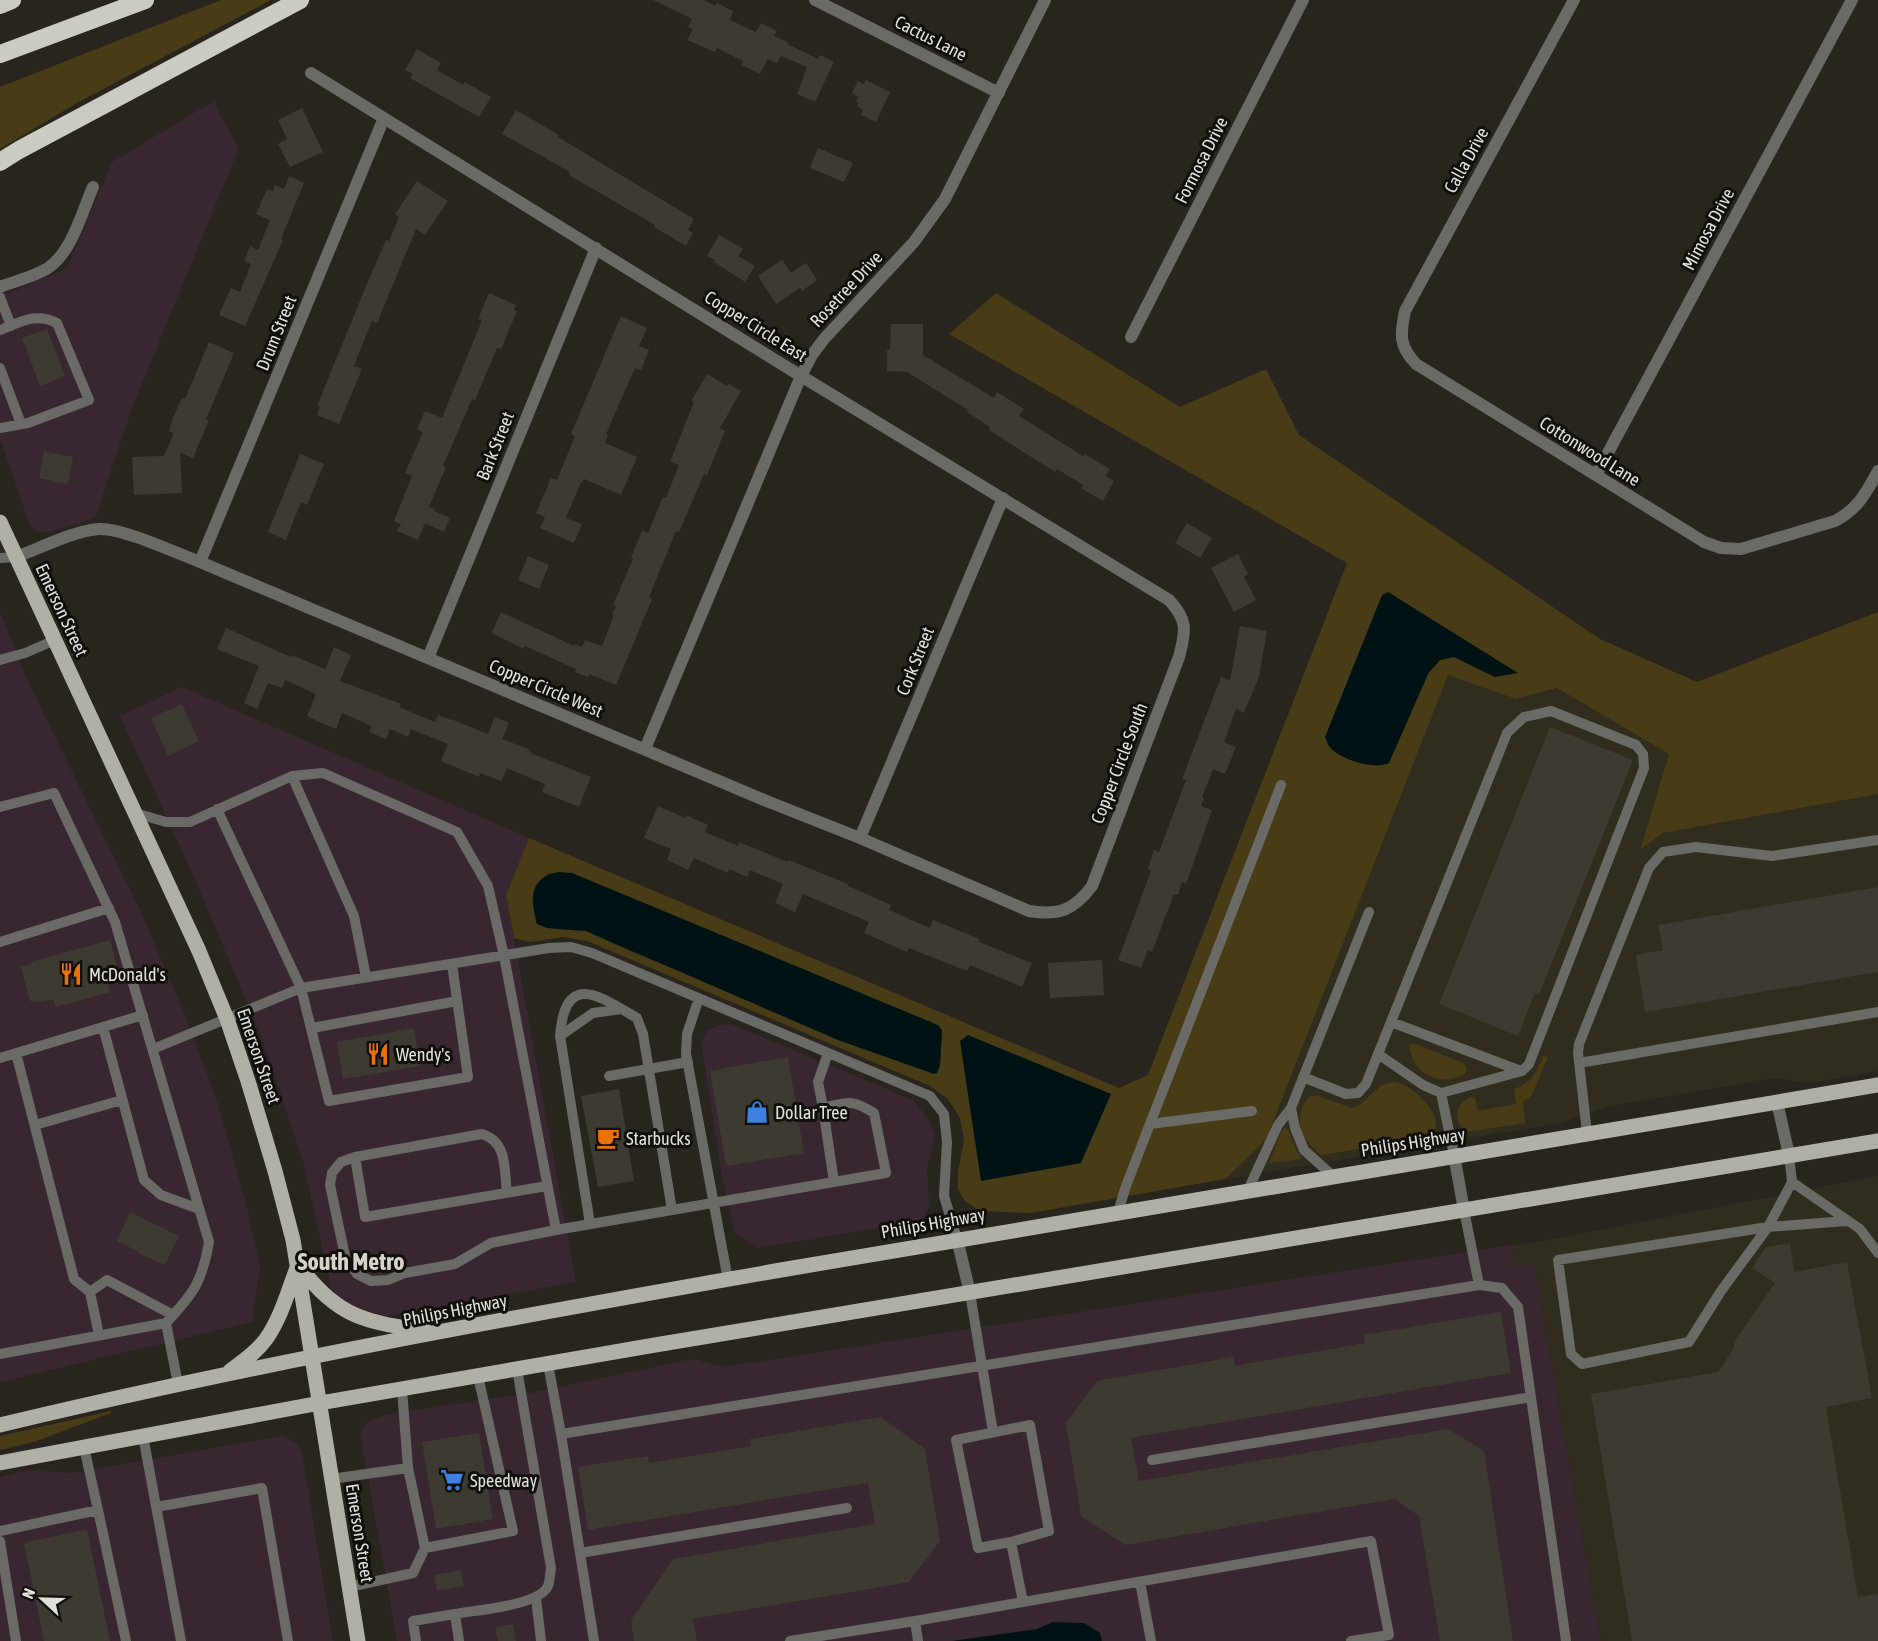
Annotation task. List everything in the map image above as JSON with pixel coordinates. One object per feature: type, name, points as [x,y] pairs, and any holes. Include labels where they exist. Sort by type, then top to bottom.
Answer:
[{"type":"highway","points":[[0,4],[12,0]]},
{"type":"highway","points":[[0,54],[145,0]]},
{"type":"highway","points":[[0,162],[300,0]]},
{"type":"main road","name":"Emerson Street","points":[[0,522],[199,951],[227,1019],[248,1081],[269,1150],[298,1265],[358,1641]]},
{"type":"main road","name":"Philips Highway","points":[[0,1425],[312,1356],[728,1280],[957,1239],[1878,1085]]},
{"type":"main road","points":[[0,1463],[517,1369],[1878,1141]]},
{"type":"main road","points":[[298,1265],[317,1289],[345,1311],[381,1324],[437,1333]]},
{"type":"main road","points":[[225,1374],[249,1358],[266,1339],[279,1314],[298,1265]]},
{"type":"street","name":"Cactus Lane","points":[[815,0],[999,93]]},
{"type":"street","name":"Rosetree Drive","points":[[645,749],[801,376],[812,355],[928,225],[945,199],[1045,0]]},
{"type":"street","name":"Formosa Drive","points":[[1131,337],[1303,0]]},
{"type":"street","name":"Calla Drive","points":[[1402,341],[1401,327],[1405,311],[1574,0]]},
{"type":"street","name":"Mimosa Drive","points":[[1596,475],[1852,0]]},
{"type":"street","name":"Copper Circle East","points":[[311,73],[1169,600],[1180,612]]},
{"type":"street","name":"Drum Street","points":[[200,562],[384,118]]},
{"type":"street","points":[[0,287],[46,269],[58,260],[67,247],[93,187]]},
{"type":"street","name":"Bark Street","points":[[428,658],[596,248]]},
{"type":"street","name":"Cottonwood Lane","points":[[1402,341],[1406,353],[1416,364],[1704,542],[1721,548],[1741,549],[1835,521],[1848,514],[1858,504],[1878,471]]},
{"type":"street","name":"Cork Street","points":[[860,838],[1004,498]]},
{"type":"street","name":"Copper Circle West","points":[[16,557],[83,532],[106,529],[121,533],[200,562],[1029,911],[1043,914],[1059,912]]},
{"type":"street","name":"Copper Circle South","points":[[1059,912],[1071,908],[1092,886],[1179,657],[1184,626],[1180,612]]},
{"type":"street","points":[[1777,1102],[1789,1155]]},
{"type":"street","points":[[1454,1155],[1464,1210]]},
{"type":"street","points":[[957,1239],[970,1293]]},
{"type":"lane","points":[[0,297],[5,328],[37,318],[46,318],[57,323],[89,400],[28,423],[0,428]]},
{"type":"lane","points":[[0,368],[21,424]]},
{"type":"lane","points":[[0,558],[16,557]]},
{"type":"lane","points":[[0,660],[25,653],[55,640]]},
{"type":"lane","points":[[1303,1077],[1346,1094],[1358,1093],[1366,1084],[1378,1054],[1391,1022],[1507,733],[1524,717],[1551,711],[1636,745],[1643,754],[1644,768],[1528,1064],[1522,1071],[1441,1093],[1423,1085],[1378,1054]]},
{"type":"lane","points":[[135,813],[157,821],[190,822],[292,776],[323,773],[457,832],[488,886],[504,956],[556,1230]]},
{"type":"lane","points":[[292,776],[354,916],[366,977]]},
{"type":"lane","points":[[1118,1212],[1281,785]]},
{"type":"lane","points":[[0,807],[54,793],[115,922],[209,1242],[205,1265],[199,1281],[170,1319],[0,1354]]},
{"type":"lane","points":[[217,809],[302,988],[329,1101],[468,1077],[452,964]]},
{"type":"lane","points":[[1587,1133],[1578,1053],[1580,1044],[1649,868],[1663,852],[1696,846],[1772,856],[1878,840]]},
{"type":"lane","points":[[0,942],[109,908]]},
{"type":"lane","points":[[1248,1190],[1278,1125],[1291,1108],[1369,912]]},
{"type":"lane","points":[[153,1049],[302,988],[571,947],[592,953],[930,1096],[944,1114],[947,1142],[944,1196],[957,1239]]},
{"type":"lane","points":[[590,1224],[560,1036],[562,1015],[568,1003],[576,995],[588,993],[637,1018],[643,1034],[672,1210]]},
{"type":"lane","points":[[699,998],[687,1034],[688,1062],[728,1280]]},
{"type":"lane","points":[[312,1028],[458,1001]]},
{"type":"lane","points":[[560,1036],[593,1012],[621,1009]]},
{"type":"lane","points":[[1579,1063],[1878,1012]]},
{"type":"lane","points":[[0,1058],[143,1015]]},
{"type":"lane","points":[[1391,1022],[1522,1071]]},
{"type":"lane","points":[[103,1027],[144,1180],[161,1195],[199,1209]]},
{"type":"lane","points":[[16,1053],[74,1279],[90,1292],[99,1335]]},
{"type":"lane","points":[[828,1053],[818,1082],[834,1182]]},
{"type":"lane","points":[[609,1076],[688,1062]]},
{"type":"lane","points":[[1441,1093],[1454,1155]]},
{"type":"lane","points":[[35,1125],[122,1100]]},
{"type":"lane","points":[[507,1193],[502,1152],[498,1143],[482,1134],[355,1157],[341,1162],[332,1173],[330,1185],[345,1256],[357,1274],[371,1281],[388,1280],[405,1273],[456,1264],[491,1243],[886,1173],[874,1113],[859,1103],[847,1102],[823,1108]]},
{"type":"lane","points":[[1291,1108],[1295,1128],[1304,1150],[1333,1176]]},
{"type":"lane","points":[[1150,1124],[1252,1111]]},
{"type":"lane","points":[[1789,1155],[1792,1182],[1768,1227],[1721,1291],[1689,1342],[1582,1364],[1571,1354],[1558,1260],[1768,1227],[1847,1221]]},
{"type":"lane","points":[[355,1157],[365,1217],[547,1186]]},
{"type":"lane","points":[[1792,1182],[1860,1228],[1878,1253]]},
{"type":"lane","points":[[1464,1210],[1479,1285]]},
{"type":"lane","points":[[90,1292],[107,1280],[170,1319]]},
{"type":"lane","points":[[561,1434],[1479,1285],[1502,1288],[1518,1307],[1566,1641]]},
{"type":"lane","points":[[970,1293],[993,1432]]},
{"type":"lane","points":[[170,1319],[178,1384]]},
{"type":"lane","points":[[548,1364],[594,1641]]},
{"type":"lane","points":[[416,1641],[413,1621],[524,1602],[544,1593],[549,1586],[551,1568],[517,1369]]},
{"type":"lane","points":[[425,1548],[513,1531],[478,1376]]},
{"type":"lane","points":[[349,1587],[413,1573],[425,1548],[408,1468],[402,1389]]},
{"type":"lane","points":[[1152,1460],[1531,1397]]},
{"type":"lane","points":[[1030,1425],[1049,1531],[1011,1542],[978,1548],[957,1440],[1030,1425]]},
{"type":"lane","points":[[143,1436],[182,1641]]},
{"type":"lane","points":[[84,1446],[126,1641]]},
{"type":"lane","points":[[332,1479],[408,1468]]},
{"type":"lane","points":[[156,1507],[262,1488],[288,1641]]},
{"type":"lane","points":[[580,1553],[848,1508]]},
{"type":"lane","points":[[0,1531],[98,1510]]},
{"type":"lane","points":[[0,1541],[16,1641]]},
{"type":"lane","points":[[790,1641],[1371,1541],[1389,1635],[1351,1641]]},
{"type":"lane","points":[[1011,1542],[1023,1602]]},
{"type":"lane","points":[[1140,1582],[1151,1641]]},
{"type":"lane","points":[[536,1598],[541,1641]]},
{"type":"lane","points":[[455,1614],[459,1641]]},
{"type":"lane","points":[[915,1621],[918,1641]]},
{"type":"shaded area","points":[[221,0],[271,0],[75,104],[0,149],[0,87]]},
{"type":"shaded area","points":[[217,99],[215,105],[239,148],[132,408],[95,518],[47,533],[36,531],[30,526],[0,439],[0,297],[67,268],[112,162]]},
{"type":"shaded area","points":[[996,293],[1180,407],[1266,369],[1299,435],[1600,639],[1697,682],[1878,612],[1878,794],[1663,833],[1640,850],[1669,754],[1557,688],[1516,699],[1448,675],[1266,1140],[1225,1179],[1031,1213],[979,1211],[964,1200],[958,1189],[958,1172],[964,1140],[960,1118],[948,1099],[930,1086],[587,941],[563,937],[530,942],[514,938],[506,895],[529,838],[1119,1088],[1148,1075],[1347,563],[949,334]],"holes":[[[1389,592],[1495,677],[1454,657],[1440,660],[1430,672]],[[549,873],[942,1030],[940,1066],[937,1073],[632,952],[586,931],[555,929],[537,924],[533,908],[534,890]]]},
{"type":"shaded area","points":[[1388,592],[1518,673],[1495,677],[1454,657],[1440,660],[1429,672],[1389,763],[1375,765],[1341,756],[1329,746],[1325,737],[1382,595]]},
{"type":"shaded area","points":[[0,612],[29,684],[141,912],[183,1010],[218,1104],[247,1207],[260,1267],[252,1322],[0,1382]]},
{"type":"shaded area","points":[[1448,674],[1516,699],[1557,688],[1669,754],[1640,849],[1663,833],[1878,794],[1878,1071],[1810,1083],[1774,1078],[1611,1106],[1561,1123],[1225,1179],[1266,1140]]},
{"type":"shaded area","points":[[182,687],[529,838],[506,895],[576,1282],[388,1316],[363,1311],[342,1302],[331,1288],[303,1161],[261,1036],[194,877],[120,716]]},
{"type":"shaded area","points":[[559,872],[572,873],[938,1025],[942,1030],[940,1065],[937,1073],[934,1074],[838,1040],[586,931],[547,928],[537,924],[534,891],[542,879]]},
{"type":"shaded area","points":[[731,1024],[913,1100],[929,1120],[935,1137],[927,1167],[929,1206],[922,1221],[757,1248],[735,1233],[722,1176],[701,1042],[707,1031],[719,1025]]},
{"type":"shaded area","points":[[968,1035],[1111,1094],[1081,1163],[981,1181],[960,1041]]},
{"type":"shaded area","points":[[1413,1043],[1463,1063],[1467,1068],[1465,1074],[1446,1079],[1429,1076],[1416,1064],[1411,1055],[1409,1045]]},
{"type":"shaded area","points":[[1543,1056],[1548,1057],[1531,1097],[1523,1101],[1525,1123],[1466,1132],[1462,1128],[1457,1113],[1465,1100],[1475,1098],[1478,1111],[1516,1104],[1514,1089],[1529,1080]]},
{"type":"shaded area","points":[[1395,1082],[1408,1087],[1431,1109],[1436,1122],[1433,1137],[1321,1155],[1302,1133],[1300,1115],[1304,1103],[1312,1096],[1352,1108],[1359,1105],[1377,1089]]},
{"type":"shaded area","points":[[1285,1128],[1288,1129],[1302,1159],[1269,1163],[1281,1132]]},
{"type":"shaded area","points":[[1878,1176],[1878,1641],[1601,1641],[1534,1264],[1515,1266],[1513,1245]]},
{"type":"shaded area","points":[[1513,1245],[1515,1266],[1534,1264],[1601,1641],[397,1641],[360,1433],[372,1419],[389,1414],[530,1393],[693,1359],[723,1367]]},
{"type":"shaded area","points":[[111,1411],[111,1413],[37,1441],[0,1450],[0,1436]]},
{"type":"shaded area","points":[[281,1436],[296,1442],[302,1452],[333,1641],[0,1641],[0,1477],[27,1470],[73,1473]]},
{"type":"shaded area","points":[[1053,1622],[1084,1623],[1100,1633],[1102,1641],[952,1641],[1037,1629]]},
{"type":"building","points":[[653,0],[704,0],[716,6],[717,3],[733,11],[730,20],[756,32],[761,23],[777,31],[774,36],[788,42],[787,44],[818,59],[820,55],[834,62],[815,102],[797,94],[807,67],[781,56],[777,63],[768,59],[760,74],[741,65],[743,61],[717,48],[715,52],[687,40],[693,29],[688,27],[692,19]]},
{"type":"building","points":[[417,49],[441,63],[437,70],[491,97],[479,117],[410,78],[413,74],[405,70]]},
{"type":"building","points":[[866,80],[890,92],[876,122],[861,115],[863,110],[857,106],[858,97],[852,93],[858,81],[864,84]]},
{"type":"building","points":[[302,108],[323,152],[290,167],[278,144],[287,139],[278,120]]},
{"type":"building","points":[[516,110],[694,219],[688,230],[693,233],[686,246],[654,227],[655,225],[569,175],[570,172],[502,134]]},
{"type":"building","points":[[818,148],[853,163],[844,182],[810,168]]},
{"type":"building","points":[[289,176],[304,183],[281,239],[283,240],[245,326],[219,315],[231,288],[240,292],[251,264],[244,261],[250,246],[258,250],[270,220],[256,214],[267,189],[273,191],[275,185],[284,189]]},
{"type":"building","points":[[417,181],[448,201],[425,235],[416,229],[377,323],[372,321],[361,348],[354,366],[362,369],[339,424],[317,415],[320,407],[317,406],[366,286],[386,240],[389,241],[399,217],[395,214]]},
{"type":"building","points":[[719,235],[743,249],[738,256],[755,266],[745,282],[707,256]]},
{"type":"building","points":[[782,260],[791,273],[806,263],[817,280],[802,291],[800,288],[776,304],[758,276]]},
{"type":"building","points":[[489,293],[516,305],[514,310],[517,311],[501,349],[497,348],[475,400],[472,399],[443,466],[446,467],[429,507],[450,518],[444,532],[425,523],[418,540],[397,531],[401,524],[394,521],[412,476],[405,473],[423,432],[417,429],[425,411],[442,418],[482,320],[478,319]]},
{"type":"building","points":[[621,316],[647,328],[639,346],[649,350],[641,370],[635,368],[606,434],[608,435],[605,443],[637,457],[621,495],[584,479],[581,482],[566,518],[582,524],[574,543],[540,528],[545,517],[536,513],[551,478],[557,480],[575,436],[571,434]]},
{"type":"building","points":[[891,324],[923,324],[923,355],[994,398],[997,392],[1024,409],[1019,416],[1083,456],[1084,454],[1110,469],[1105,476],[1114,481],[1103,501],[1081,488],[1083,485],[1057,469],[1055,472],[989,430],[990,427],[967,412],[968,410],[907,372],[887,371]]},
{"type":"building","points":[[47,329],[65,376],[40,386],[22,338]]},
{"type":"building","points":[[209,342],[234,353],[206,419],[209,420],[193,458],[180,453],[182,493],[134,495],[132,457],[164,456],[174,433],[169,431],[172,420],[182,398],[185,399]]},
{"type":"building","points":[[707,374],[741,391],[720,428],[725,431],[707,475],[704,474],[679,532],[676,531],[649,597],[652,599],[616,685],[589,674],[588,677],[575,672],[576,669],[525,646],[524,649],[492,633],[501,612],[574,646],[575,644],[582,647],[585,640],[602,646],[614,615],[612,615],[616,606],[613,605],[633,559],[631,558],[642,531],[648,533],[663,497],[666,498],[679,465],[670,462],[694,402],[692,400]]},
{"type":"building","points":[[44,451],[73,457],[68,484],[39,478]]},
{"type":"building","points":[[300,454],[324,464],[307,505],[301,502],[286,540],[268,532]]},
{"type":"building","points":[[1187,523],[1212,538],[1200,558],[1175,543]]},
{"type":"building","points":[[1238,554],[1248,574],[1244,577],[1256,600],[1234,612],[1211,568]]},
{"type":"building","points":[[528,556],[549,565],[539,589],[518,580]]},
{"type":"building","points":[[1240,626],[1267,631],[1259,677],[1244,713],[1236,709],[1224,742],[1236,747],[1225,774],[1213,769],[1202,797],[1204,798],[1201,806],[1212,810],[1186,884],[1182,882],[1178,895],[1174,894],[1152,952],[1148,950],[1141,968],[1118,960],[1151,871],[1148,869],[1154,850],[1159,852],[1186,780],[1182,779],[1221,677],[1230,681]]},
{"type":"building","points":[[226,628],[291,657],[292,655],[325,669],[334,647],[351,655],[340,681],[401,704],[399,707],[435,722],[438,715],[488,734],[495,717],[509,723],[502,739],[591,777],[579,807],[542,792],[545,784],[507,768],[501,781],[480,773],[479,777],[441,761],[448,744],[411,729],[408,737],[390,729],[386,739],[369,732],[372,726],[342,713],[336,729],[317,721],[307,716],[316,694],[285,680],[282,688],[268,683],[257,709],[244,703],[259,666],[217,649]]},
{"type":"building","points":[[182,704],[199,741],[168,756],[151,718]]},
{"type":"building","points":[[1550,727],[1633,760],[1539,995],[1535,993],[1518,1036],[1439,1004]]},
{"type":"building","points":[[658,806],[708,825],[705,832],[738,846],[739,842],[848,884],[891,905],[889,910],[930,928],[933,920],[980,939],[979,942],[1032,963],[1022,987],[970,965],[967,971],[909,948],[907,952],[864,933],[869,922],[803,894],[795,912],[775,903],[783,884],[750,870],[747,877],[729,869],[728,873],[694,858],[688,870],[667,860],[671,849],[644,838]]},
{"type":"building","points":[[1878,887],[1878,972],[1645,1012],[1636,955],[1663,950],[1658,925]]},
{"type":"building","name":"McDonald's","points":[[110,940],[121,980],[108,984],[110,992],[56,1007],[53,999],[41,1002],[30,1001],[21,967],[31,962]]},
{"type":"building","points":[[1102,960],[1104,995],[1050,998],[1048,963]]},
{"type":"building","name":"Wendy's","points":[[414,1028],[420,1066],[343,1079],[337,1042]]},
{"type":"building","name":"Dollar Tree","points":[[788,1057],[804,1153],[726,1166],[710,1071]]},
{"type":"building","name":"Starbucks","points":[[619,1089],[634,1181],[598,1187],[581,1096]]},
{"type":"building","points":[[130,1212],[179,1236],[165,1265],[117,1241]]},
{"type":"building","points":[[1790,1243],[1794,1272],[1847,1262],[1872,1398],[1826,1407],[1858,1597],[1878,1594],[1878,1641],[1632,1641],[1591,1394],[1718,1372],[1734,1348],[1734,1342],[1775,1283],[1752,1268],[1766,1247]]},
{"type":"building","points":[[1501,1312],[1511,1373],[1131,1438],[1139,1481],[1448,1429],[1484,1451],[1513,1641],[1440,1641],[1419,1516],[1395,1499],[1125,1545],[1081,1516],[1066,1423],[1097,1381],[1233,1357],[1235,1366],[1365,1343],[1364,1335]]},
{"type":"building","points":[[881,1417],[925,1449],[940,1541],[909,1582],[693,1619],[697,1641],[634,1641],[631,1620],[673,1559],[875,1524],[868,1483],[588,1530],[578,1467],[648,1456],[649,1463],[751,1446],[750,1439]]},
{"type":"building","points":[[479,1433],[493,1519],[436,1529],[422,1442]]},
{"type":"building","points":[[87,1529],[110,1641],[44,1641],[24,1543]]},
{"type":"building","points":[[461,1570],[464,1586],[437,1591],[434,1575]]},
{"type":"building","points":[[513,1624],[516,1641],[498,1641],[495,1627]]},
{"type":"place","name":"McDonald's","points":[[71,974]]},
{"type":"place","name":"Wendy's","points":[[378,1054]]},
{"type":"place","name":"Dollar Tree","points":[[757,1112]]},
{"type":"place","name":"Starbucks","points":[[608,1138]]},
{"type":"place","name":"Speedway","points":[[452,1480]]},
{"type":"district","name":"South Metro","points":[[351,1261]]}]
